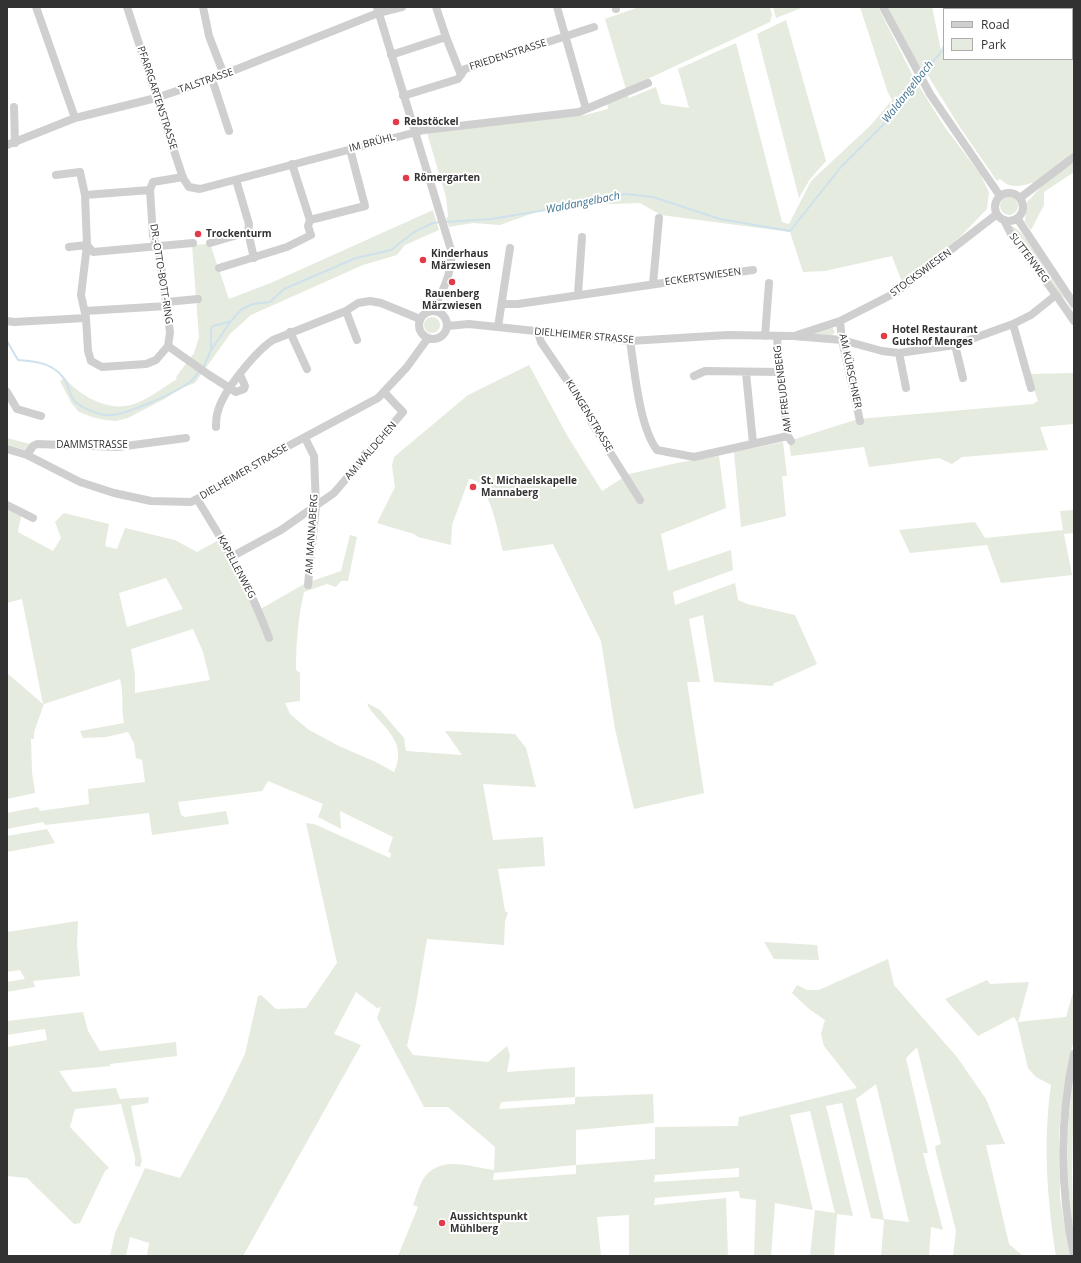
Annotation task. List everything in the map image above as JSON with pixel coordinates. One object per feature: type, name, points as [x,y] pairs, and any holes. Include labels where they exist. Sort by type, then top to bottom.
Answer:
[{"type":"street","points":[[36,7],[75,118]]},
{"type":"street","name":"PFARRGARTENSTRASSE","points":[[127,7],[183,177],[189,187]]},
{"type":"street","points":[[203,7],[209,36],[224,75]]},
{"type":"street","name":"TALSTRASSE","points":[[11,144],[75,118],[156,98],[224,75],[377,10],[402,7]]},
{"type":"street","points":[[436,7],[461,75]]},
{"type":"street","points":[[557,7],[586,109]]},
{"type":"street","points":[[882,7],[912,64],[930,94],[1000,196]]},
{"type":"street","points":[[377,10],[452,258],[450,272],[437,302],[430,311],[424,314],[420,319],[419,326],[422,333],[428,338],[438,338],[443,335],[447,326],[446,318],[440,312],[437,302]]},
{"type":"street","name":"FRIEDENSTRASSE","points":[[403,96],[458,79],[465,69],[594,27]]},
{"type":"street","points":[[391,55],[446,37]]},
{"type":"street","points":[[212,79],[229,131]]},
{"type":"street","name":"IM BRÜHL","points":[[189,187],[200,189],[414,132],[586,109],[648,83]]},
{"type":"street","points":[[11,144],[14,107]]},
{"type":"street","points":[[310,220],[365,206],[350,149]]},
{"type":"street","points":[[1020,198],[1074,157]]},
{"type":"street","points":[[219,268],[254,258],[301,241],[311,235],[308,226],[310,220],[292,164]]},
{"type":"street","points":[[56,175],[80,172],[85,195],[87,246],[81,295],[85,314],[89,356],[92,360],[102,367],[146,364],[156,360],[168,346],[230,389]]},
{"type":"street","points":[[85,195],[150,190],[153,182],[183,177]]},
{"type":"street","points":[[236,180],[249,224],[248,232],[254,258]]},
{"type":"street","name":"DR.-OTTO-BOTT-RING","points":[[150,190],[153,236],[160,257],[167,304],[170,333],[168,346]]},
{"type":"street","points":[[1009,192],[1014,193],[1020,198],[1022,209],[1017,218],[1005,223],[997,214],[996,202],[1000,196],[1009,192]]},
{"type":"street","name":"STOCKSWIESEN","points":[[793,336],[840,321],[896,293],[957,247],[978,227],[997,214]]},
{"type":"street","name":"ECKERTSWIESEN","points":[[653,284],[659,218]]},
{"type":"street","points":[[1017,218],[1074,304]]},
{"type":"street","name":"SUTTENWEG","points":[[1005,223],[1074,321]]},
{"type":"street","points":[[210,243],[248,232]]},
{"type":"street","points":[[578,294],[582,236]]},
{"type":"street","points":[[69,247],[87,246],[93,252],[193,243]]},
{"type":"street","points":[[498,327],[510,248]]},
{"type":"street","name":"ECKERTSWIESEN","points":[[502,304],[518,304],[578,294],[753,270]]},
{"type":"street","points":[[765,336],[769,283]]},
{"type":"street","points":[[793,336],[842,340],[882,351],[899,353],[955,345],[1013,324],[1030,315],[1056,295]]},
{"type":"street","points":[[7,321],[14,322],[85,314],[198,299]]},
{"type":"street","points":[[216,426],[218,410],[230,389],[249,361],[263,346],[273,340],[346,311],[358,303],[370,301],[388,305],[420,319]]},
{"type":"street","points":[[346,311],[357,340]]},
{"type":"street","points":[[430,311],[440,312]]},
{"type":"street","name":"AM KÜRSCHNER","points":[[840,321],[842,340],[860,421]]},
{"type":"street","name":"DIELHEIMER STRASSE","points":[[447,326],[469,324],[630,341],[728,334],[793,336]]},
{"type":"street","points":[[1013,324],[1031,388]]},
{"type":"street","points":[[290,332],[307,369]]},
{"type":"street","name":"KLINGENSTRASSE","points":[[538,332],[541,342],[581,401],[593,424],[640,500]]},
{"type":"street","name":"AM FREUDENBERG","points":[[753,443],[789,438],[779,372],[778,336]]},
{"type":"street","name":"DIELHEIMER STRASSE","points":[[7,448],[27,455],[80,482],[114,493],[151,501],[175,503],[191,502],[305,438],[387,395],[428,338]]},
{"type":"street","points":[[630,341],[640,400],[650,441],[657,450],[694,457],[753,443],[746,373]]},
{"type":"street","points":[[955,345],[963,378]]},
{"type":"street","points":[[899,353],[906,388]]},
{"type":"street","points":[[694,376],[705,371],[746,373],[779,372]]},
{"type":"street","points":[[7,392],[17,409],[41,416]]},
{"type":"street","name":"AM WÄLDCHEN","points":[[316,506],[334,493],[403,412],[387,395]]},
{"type":"street","name":"DAMMSTRASSE","points":[[27,455],[33,446],[37,444],[118,447],[186,438]]},
{"type":"street","name":"AM MANNABERG","points":[[305,438],[314,456],[316,506],[308,585]]},
{"type":"street","name":"KAPELLENWEG","points":[[197,499],[233,556],[260,612],[268,638]]},
{"type":"street","points":[[7,505],[33,518]]},
{"type":"street","points":[[233,556],[281,530],[316,506]]},
{"type":"street","points":[[1074,1054],[1066,1095],[1062,1165],[1066,1214],[1074,1256]]},
{"type":"green space","points":[[639,7],[770,7],[772,15],[770,22],[626,89],[605,19]]},
{"type":"green space","points":[[773,7],[804,7],[776,18]]},
{"type":"green space","points":[[860,7],[878,7],[914,78],[944,126],[980,174],[989,192],[987,209],[961,236],[903,285],[892,256],[825,271],[803,272],[790,232],[661,215],[640,203],[583,205],[536,212],[500,225],[473,223],[449,227],[446,218],[448,217],[446,197],[427,133],[585,115],[608,109],[607,103],[627,94],[629,98],[656,87],[661,104],[689,108],[678,69],[736,43],[782,222],[789,224],[811,181],[870,126],[892,100],[888,93]]},
{"type":"green space","points":[[887,7],[932,7],[941,50],[943,45],[943,60],[1073,60],[1073,8],[974,8],[1074,7],[1074,172],[1044,192],[1044,205],[1031,230],[1025,222],[1027,202],[1041,187],[1036,182],[1022,186],[1013,186],[1000,179],[997,181],[959,126],[924,69],[921,69]]},
{"type":"green space","points":[[786,20],[826,161],[810,179],[799,198],[757,34]]},
{"type":"green space","points":[[1005,197],[1013,197],[1018,202],[1016,213],[1013,215],[1005,215],[1000,210],[1000,202]]},
{"type":"green space","points":[[433,210],[439,230],[405,245],[397,255],[363,265],[251,315],[230,334],[195,383],[181,388],[166,398],[128,418],[116,421],[105,420],[79,412],[72,404],[60,381],[65,378],[84,395],[100,403],[125,406],[139,402],[177,379],[176,377],[194,353],[199,337],[192,245],[210,244],[229,299],[273,282]]},
{"type":"green space","points":[[1009,225],[1016,228],[1023,235],[1040,257],[1067,298],[1074,315],[1067,301],[1056,291]]},
{"type":"green space","points":[[429,317],[435,317],[440,322],[438,331],[435,333],[429,333],[424,328],[424,322]]},
{"type":"green space","points":[[832,327],[835,332],[832,335],[811,334]]},
{"type":"green space","points":[[529,365],[568,437],[602,491],[629,474],[677,463],[719,456],[726,508],[661,534],[668,571],[731,550],[733,570],[673,592],[675,605],[735,583],[738,600],[747,604],[795,615],[817,664],[773,684],[773,686],[714,682],[703,615],[689,619],[700,682],[687,682],[704,793],[634,809],[615,729],[601,641],[553,544],[503,551],[492,508],[487,497],[482,487],[476,481],[469,479],[452,525],[451,545],[418,537],[414,534],[377,523],[395,487],[392,466],[394,457],[468,395]]},
{"type":"green space","points":[[1074,373],[1074,424],[1040,427],[1048,450],[962,457],[952,464],[939,458],[869,467],[864,447],[791,456],[789,441],[858,419],[1033,404],[1038,401],[1029,374]]},
{"type":"green space","points":[[7,438],[30,444],[26,450],[7,445]]},
{"type":"green space","points":[[783,442],[787,476],[782,476],[786,516],[741,527],[734,452]]},
{"type":"green space","points":[[7,508],[13,509],[14,513],[21,516],[18,532],[53,551],[61,538],[55,522],[64,513],[109,524],[105,546],[117,549],[125,528],[175,540],[197,552],[219,540],[257,611],[306,583],[341,571],[350,535],[357,537],[348,581],[341,581],[336,587],[327,584],[304,592],[296,650],[296,670],[300,673],[300,701],[285,703],[290,714],[309,730],[394,772],[398,762],[398,753],[393,737],[369,708],[367,703],[380,710],[404,738],[406,751],[462,755],[445,731],[515,734],[526,748],[536,787],[483,784],[493,840],[543,837],[545,866],[498,869],[505,911],[508,913],[505,921],[504,945],[427,939],[407,1046],[413,1055],[488,1062],[507,1046],[510,1055],[507,1072],[575,1067],[575,1097],[653,1094],[654,1123],[576,1130],[576,1165],[655,1159],[655,1127],[738,1126],[739,1117],[857,1088],[824,1046],[821,1034],[825,1020],[809,1009],[792,993],[797,985],[807,990],[819,990],[888,959],[894,985],[957,1057],[986,1099],[1005,1144],[986,1145],[1009,1244],[1023,1256],[953,1256],[956,1231],[936,1152],[935,1146],[941,1144],[917,1047],[906,1058],[928,1153],[923,1153],[943,1230],[931,1227],[929,1256],[881,1256],[884,1220],[871,1218],[842,1103],[826,1106],[853,1216],[837,1214],[834,1256],[810,1256],[815,1210],[835,1213],[810,1111],[790,1115],[813,1210],[775,1203],[771,1256],[754,1256],[756,1200],[740,1198],[739,1191],[655,1198],[654,1205],[726,1198],[728,1256],[629,1256],[629,1215],[597,1217],[601,1256],[398,1256],[418,1207],[413,1205],[427,1174],[442,1165],[450,1164],[468,1165],[494,1170],[495,1147],[448,1107],[424,1107],[377,1018],[381,1007],[377,1008],[356,992],[334,1034],[361,1045],[243,1256],[147,1256],[149,1243],[130,1237],[126,1256],[110,1256],[115,1233],[145,1168],[180,1178],[220,1105],[245,1054],[258,996],[261,995],[276,1009],[306,1008],[337,963],[306,823],[314,824],[390,858],[391,853],[388,852],[393,837],[340,811],[341,829],[318,817],[323,804],[268,781],[262,791],[178,802],[181,815],[185,817],[226,811],[229,824],[152,835],[149,813],[45,825],[43,822],[7,829],[7,813],[38,807],[40,811],[89,804],[88,789],[145,782],[142,760],[136,758],[134,743],[128,732],[106,737],[83,738],[80,731],[124,723],[120,679],[44,704],[34,732],[34,739],[31,739],[32,772],[35,793],[7,799],[7,673],[43,704],[22,599],[7,603]],"holes":[[[166,578],[183,609],[127,627],[119,593]],[[193,629],[203,652],[210,680],[135,693],[135,675],[131,649]],[[876,1084],[909,1222],[884,1219],[856,1099]],[[575,1097],[575,1104],[499,1109],[501,1102]],[[576,1165],[576,1174],[493,1180],[494,1173]],[[739,1168],[739,1177],[654,1182],[655,1175]]]},
{"type":"green space","points":[[1074,510],[1074,533],[1064,534],[1072,575],[1001,583],[987,545],[910,553],[899,530],[975,522],[985,538],[1063,530],[1060,511]]},
{"type":"green space","points":[[47,829],[55,843],[7,852],[7,836]]},
{"type":"green space","points":[[78,921],[77,945],[80,976],[33,981],[35,987],[7,992],[7,982],[25,979],[20,970],[7,972],[7,932]]},
{"type":"green space","points":[[764,942],[817,945],[819,960],[774,959]]},
{"type":"green space","points":[[987,980],[990,984],[1029,982],[1018,1022],[1066,1017],[1074,989],[1074,1038],[1064,1089],[1059,1132],[1060,1198],[1070,1256],[1056,1256],[1050,1214],[1047,1170],[1047,1127],[1051,1085],[1036,1077],[1028,1068],[1017,1022],[1014,1017],[978,1036],[945,999]]},
{"type":"green space","points":[[83,1012],[88,1031],[100,1051],[176,1042],[177,1056],[110,1064],[110,1066],[59,1071],[73,1092],[116,1088],[120,1099],[149,1097],[148,1103],[131,1106],[142,1161],[140,1167],[135,1166],[135,1157],[121,1104],[75,1109],[70,1127],[109,1168],[105,1171],[80,1223],[74,1224],[27,1178],[7,1176],[7,1047],[47,1040],[45,1029],[7,1035],[7,1021]]},
{"type":"green space","points":[[1074,1075],[1072,1174],[1074,1236],[1069,1195],[1068,1136]]},
{"type":"waterway","name":"Waldangelbach","points":[[922,74],[943,50]]},
{"type":"waterway","name":"Waldangelbach","points":[[445,222],[491,219],[594,202],[625,194],[653,197],[720,219],[790,231],[841,167],[889,119],[919,77]]},
{"type":"waterway","name":"Waldangelbach","points":[[203,368],[211,350],[230,322],[242,309],[253,304],[270,302],[284,289],[356,258],[391,250],[414,232],[433,223],[441,222]]},
{"type":"waterway","name":"Waldangelbach","points":[[211,350],[211,330],[213,326],[229,322]]},
{"type":"waterway","name":"Waldangelbach","points":[[7,341],[18,360],[32,361],[53,368],[63,377],[72,398],[79,405],[88,410],[105,415],[123,413],[162,398],[190,382],[200,371]]},
{"type":"place","name":"Rebstöckel","points":[[396,122]]},
{"type":"place","name":"Römergarten","points":[[406,178]]},
{"type":"place","name":"Trockenturm","points":[[198,234]]},
{"type":"place","name":"Kinderhaus Märzwiesen","points":[[423,260]]},
{"type":"place","name":"Rauenberg Märzwiesen","points":[[452,282]]},
{"type":"place","name":"Hotel Restaurant Gutshof Menges","points":[[884,336]]},
{"type":"place","name":"St. Michaelskapelle Mannaberg","points":[[473,487]]},
{"type":"place","name":"Aussichtspunkt Mühlberg","points":[[442,1223]]}]
